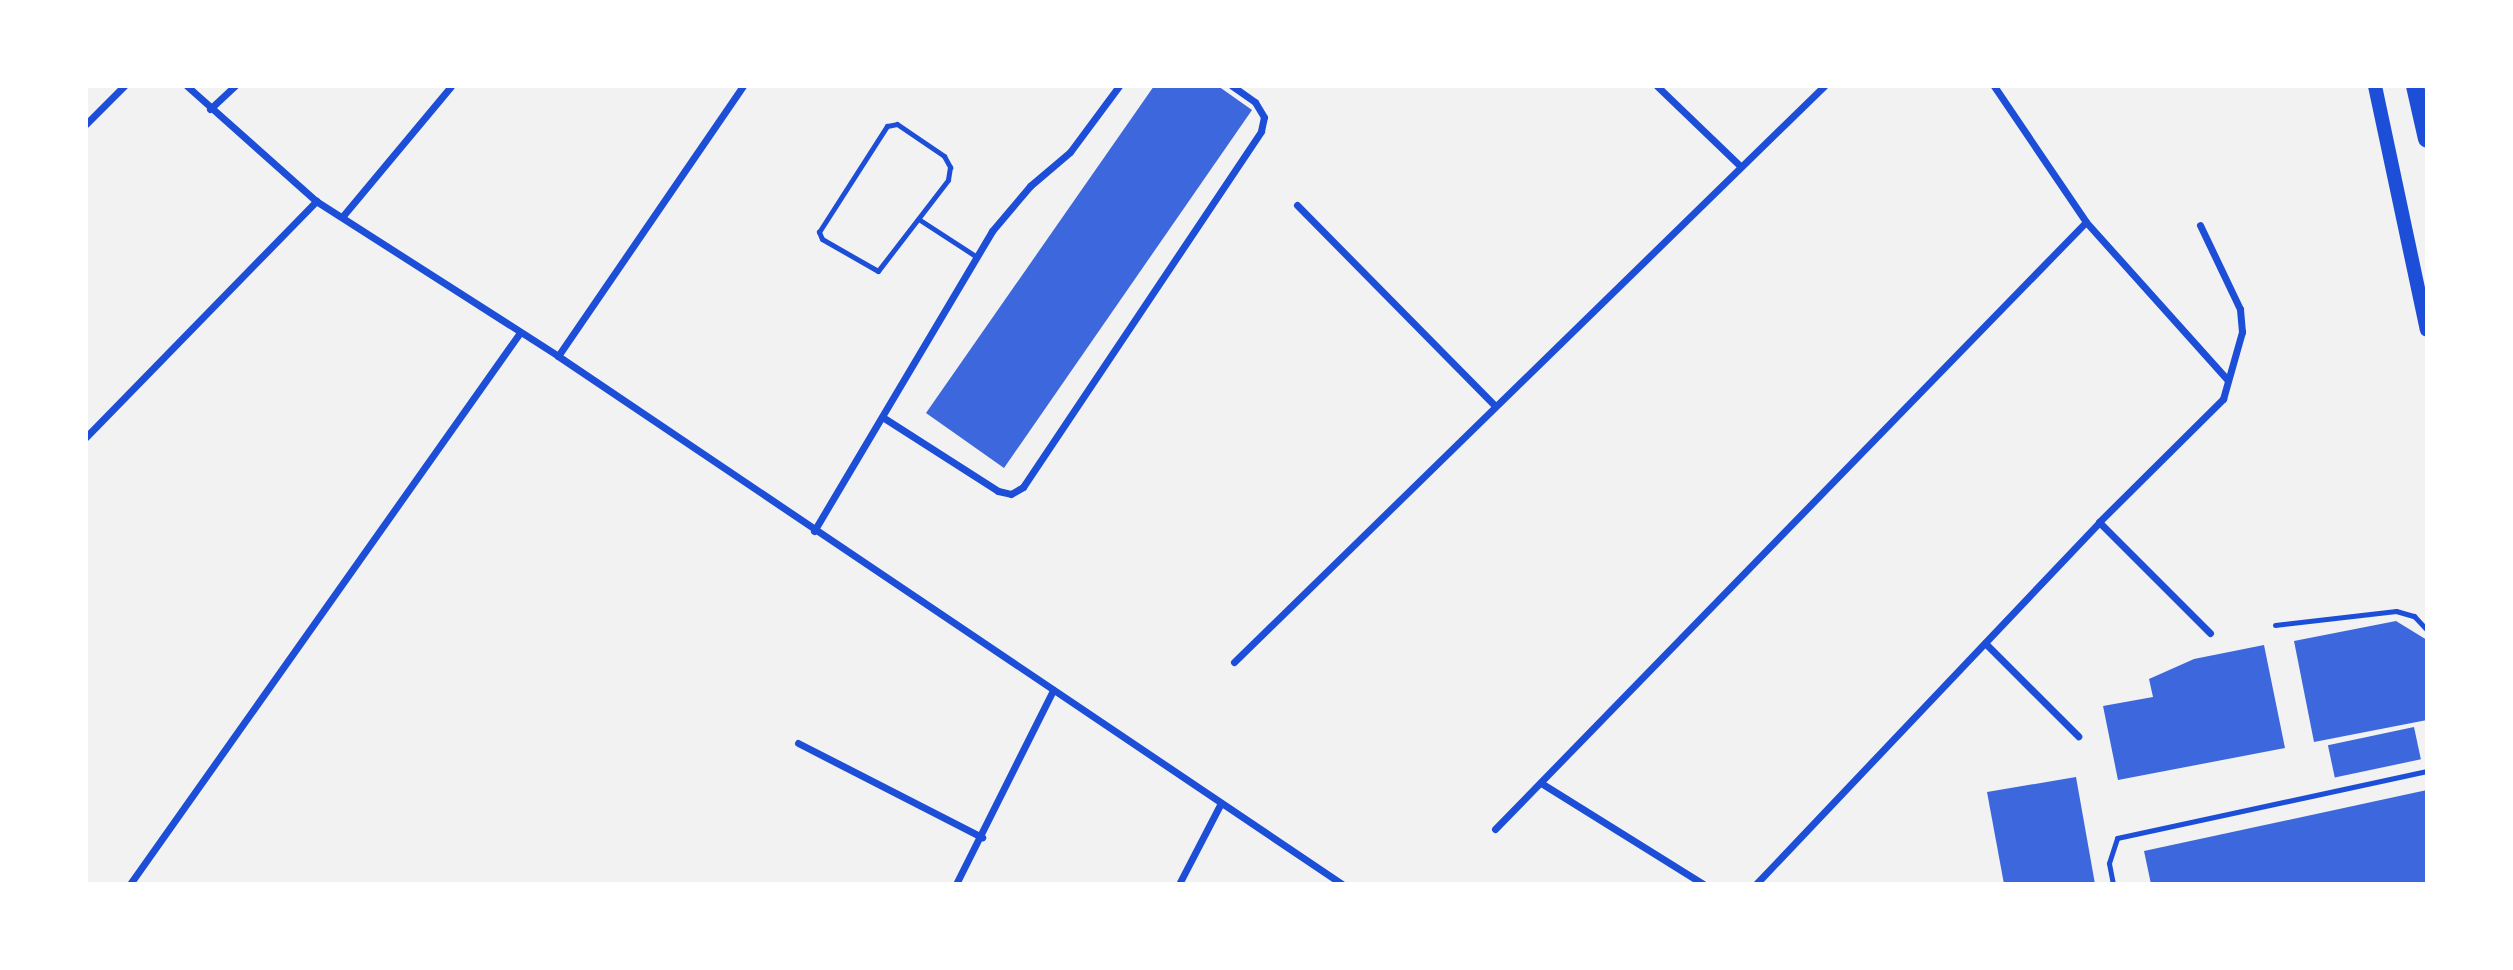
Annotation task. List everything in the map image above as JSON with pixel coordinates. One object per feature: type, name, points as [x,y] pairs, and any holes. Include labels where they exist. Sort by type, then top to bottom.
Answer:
[{"type":"main road","points":[[2375,86],[2427,330]]},
{"type":"main road","points":[[2415,86],[2427,139]]},
{"type":"street","points":[[86,124],[124,86]]},
{"type":"street","points":[[187,86],[316,201],[519,334],[558,356],[814,531],[1342,884]]},
{"type":"street","points":[[210,109],[235,86]]},
{"type":"street","points":[[342,217],[452,86]]},
{"type":"street","points":[[558,356],[743,86]]},
{"type":"street","points":[[814,531],[884,418],[977,257],[1030,186],[1070,152],[1096,122],[1119,86]]},
{"type":"street","points":[[884,418],[998,491],[1011,494],[1023,487],[1261,131],[1264,117],[1255,102],[1231,86]]},
{"type":"street","points":[[1657,86],[1739,164]]},
{"type":"street","points":[[1234,662],[1739,164],[1824,86]]},
{"type":"street","points":[[1994,86],[2086,222],[2227,379]]},
{"type":"street","points":[[86,437],[316,201]]},
{"type":"street","points":[[1297,205],[1495,406]]},
{"type":"street","points":[[1494,829],[2086,222]]},
{"type":"street","points":[[1756,884],[2099,522],[2223,399],[2242,332],[2240,309],[2200,225]]},
{"type":"street","points":[[130,884],[519,334]]},
{"type":"street","points":[[2099,522],[2210,633]]},
{"type":"street","points":[[1985,643],[2078,736]]},
{"type":"street","points":[[956,884],[982,837],[1053,690]]},
{"type":"street","points":[[797,743],[982,837]]},
{"type":"street","points":[[1541,782],[1703,884]]},
{"type":"street","points":[[1179,884],[1221,803]]},
{"type":"lane","points":[[897,124],[944,156],[950,167],[948,180],[920,220],[878,271],[822,239],[819,232],[887,126],[897,124]]},
{"type":"lane","points":[[920,220],[977,257]]},
{"type":"lane","points":[[2275,625],[2396,611],[2414,616],[2427,630]]},
{"type":"lane","points":[[2113,884],[2109,863],[2117,838],[2427,771]]},
{"type":"building","points":[[1154,86],[1218,86],[1252,110],[1004,468],[926,413]]},
{"type":"building","points":[[2396,621],[2427,640],[2427,720],[2314,742],[2294,641]]},
{"type":"building","points":[[2264,645],[2285,748],[2118,780],[2103,706],[2153,697],[2149,679],[2194,659]]},
{"type":"building","points":[[2414,727],[2421,759],[2335,778],[2328,745]]},
{"type":"building","points":[[2076,777],[2095,884],[2004,884],[1987,792]]},
{"type":"building","points":[[2427,790],[2427,884],[2151,884],[2144,851]]}]
